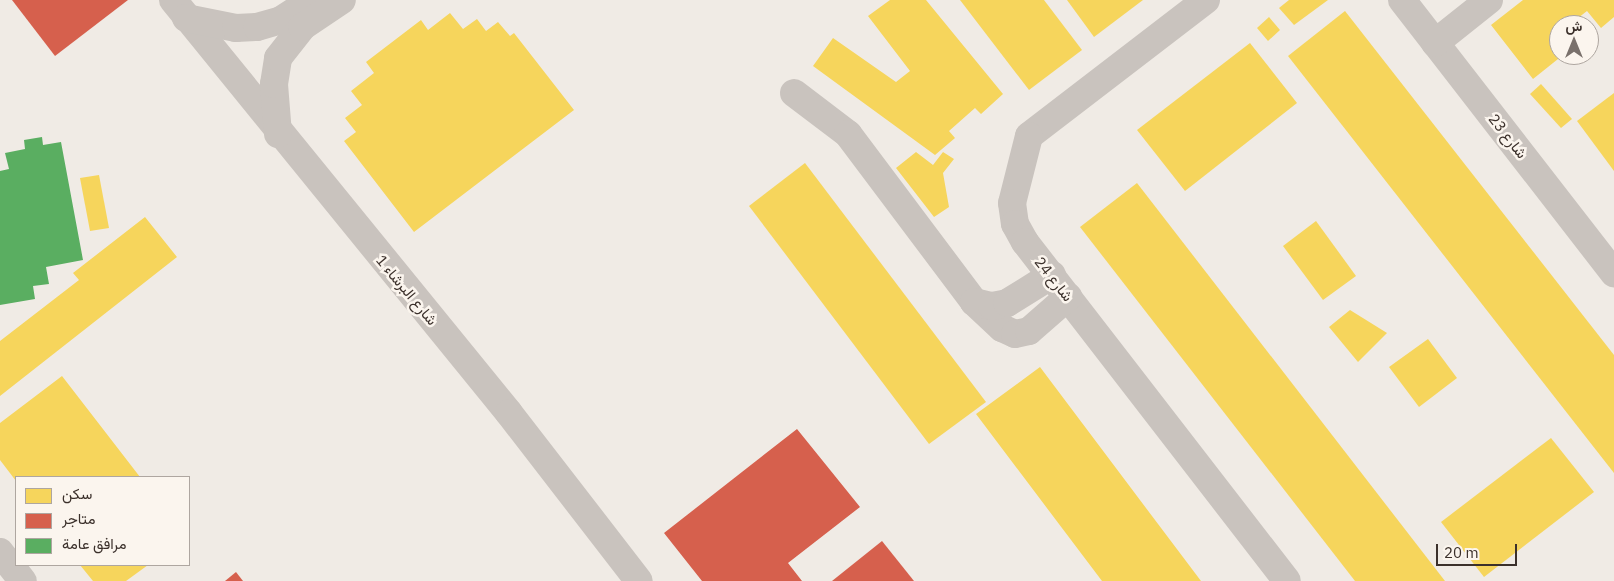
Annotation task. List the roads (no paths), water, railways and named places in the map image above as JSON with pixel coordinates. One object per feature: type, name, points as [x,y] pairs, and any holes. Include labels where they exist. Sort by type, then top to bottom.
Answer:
[{"type":"street","points":[[180,9],[236,28],[257,27],[281,20],[312,0]]},
{"type":"street","points":[[278,134],[274,84],[278,58],[294,34],[342,0]]},
{"type":"street","name":"شارع 24","points":[[1206,0],[1029,136],[1012,203],[1015,224],[1025,242],[1287,581]]},
{"type":"street","name":"شارع 23","points":[[1402,0],[1613,269]]},
{"type":"street","points":[[1435,43],[1489,0]]},
{"type":"street","name":"شارع البرشاء 1","points":[[180,9],[278,134],[509,413],[639,581]]},
{"type":"street","points":[[794,93],[848,134],[974,302],[1002,328],[1015,334],[1029,331],[1068,297]]},
{"type":"street","points":[[974,302],[992,306],[1006,303],[1052,275]]},
{"type":"street","points":[[0,552],[23,581]]}]
